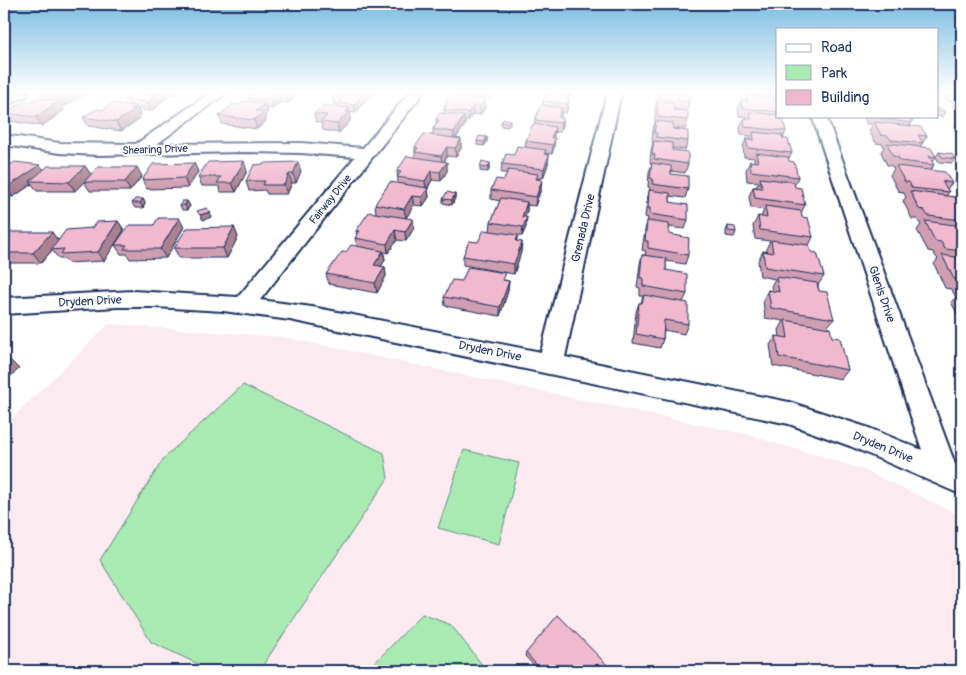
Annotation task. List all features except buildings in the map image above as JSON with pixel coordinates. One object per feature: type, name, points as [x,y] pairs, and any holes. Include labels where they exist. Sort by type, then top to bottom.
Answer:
[{"type":"street","points":[[140,149],[175,124]]},
{"type":"street","name":"Fairway Drive","points":[[244,306],[390,124]]},
{"type":"street","name":"Grenada Drive","points":[[551,363],[607,124]]},
{"type":"street","name":"Glenis Drive","points":[[822,124],[953,477]]},
{"type":"street","name":"Shearing Drive","points":[[4,140],[69,148],[280,147],[367,153]]},
{"type":"street","name":"Dryden Drive","points":[[4,306],[133,299],[174,300],[244,306],[312,315],[789,413],[859,437],[953,477]]},
{"type":"shaded area","points":[[109,324],[283,337],[745,434],[859,468],[962,516],[962,671],[4,671],[4,426]]},
{"type":"green space","points":[[243,385],[384,453],[388,478],[259,671],[213,671],[151,642],[100,560],[164,458]]},
{"type":"green space","points":[[464,450],[519,463],[499,544],[438,528]]},
{"type":"green space","points":[[422,614],[451,625],[487,671],[367,671]]}]
